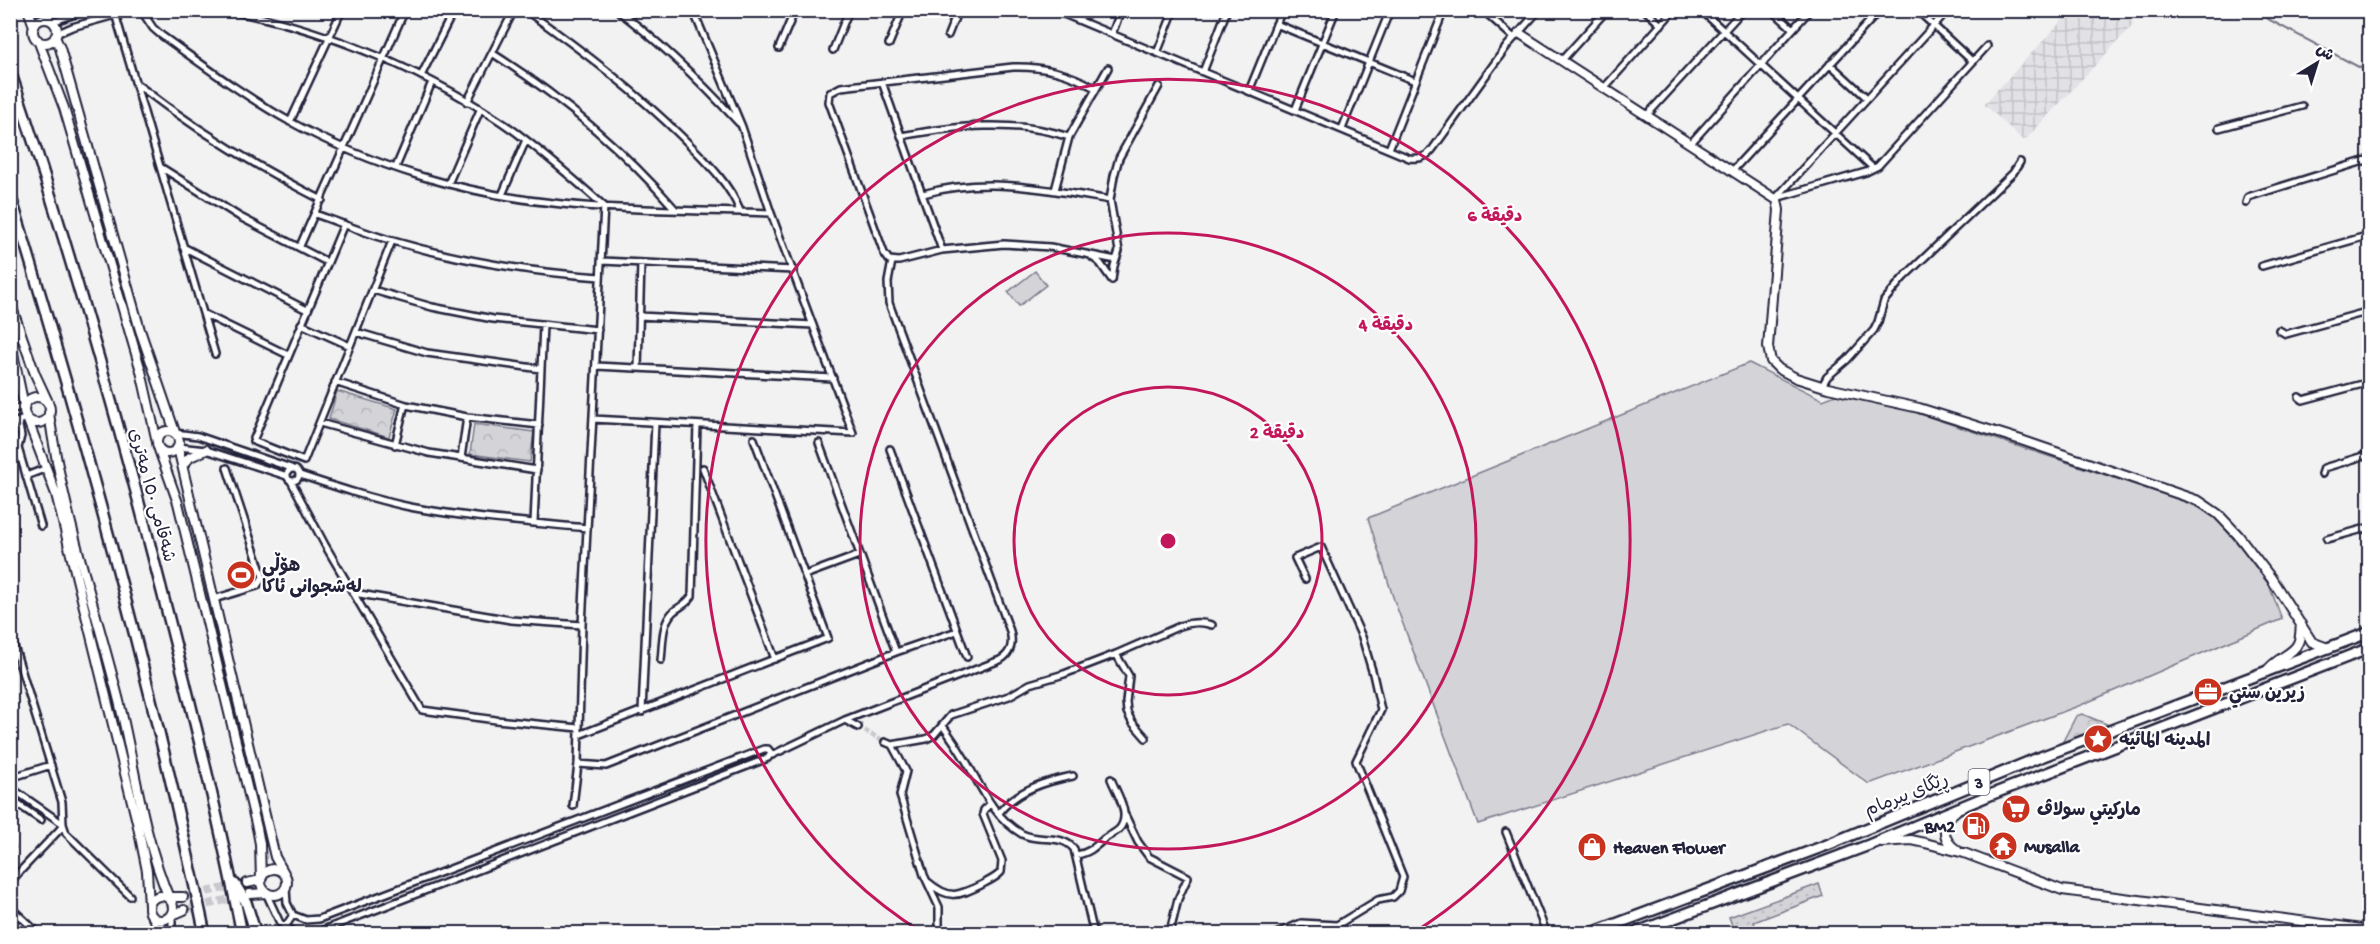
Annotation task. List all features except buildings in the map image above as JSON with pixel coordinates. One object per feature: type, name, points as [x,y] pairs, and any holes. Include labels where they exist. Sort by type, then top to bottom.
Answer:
[{"type":"highway","name":"شەقامی ١٥٠ مەتری","points":[[10,71],[55,208],[110,398],[186,682],[232,879],[242,933]]},
{"type":"highway","points":[[10,194],[72,400],[126,596],[205,933]]},
{"type":"highway","name":"ڕێگای پیرمام","points":[[1589,933],[1746,876],[2072,745],[2370,632]]},
{"type":"highway","name":"ڕێگای پیرمام","points":[[1632,933],[1869,845],[1962,806],[2370,648]]},
{"type":"highway","points":[[2072,745],[2083,759]]},
{"type":"highway","points":[[1746,876],[1751,890]]},
{"type":"highway","points":[[232,879],[246,902],[256,933]]},
{"type":"street","points":[[28,10],[34,26],[34,35],[64,108],[141,372],[158,444],[178,503],[257,828],[261,880],[274,913],[285,930],[297,933]]},
{"type":"street","points":[[48,10],[55,26],[55,35],[140,330],[179,438],[178,448],[275,857],[288,879],[287,903],[293,915],[306,920],[319,919],[573,820],[764,749],[770,751],[772,755]]},
{"type":"street","points":[[34,26],[41,20],[51,21],[87,10]]},
{"type":"street","points":[[38,40],[47,42],[55,35],[115,13],[133,10]]},
{"type":"street","points":[[141,10],[153,28],[161,35],[252,99],[290,122],[345,149],[448,184],[563,204],[771,213]]},
{"type":"street","points":[[224,10],[248,14],[329,38],[421,76],[526,140],[604,206]]},
{"type":"street","points":[[290,122],[342,10]]},
{"type":"street","points":[[300,246],[405,10]]},
{"type":"street","points":[[421,76],[454,10]]},
{"type":"street","points":[[467,102],[514,10]]},
{"type":"street","points":[[525,10],[620,79],[661,116],[698,153],[735,197],[740,211]]},
{"type":"street","points":[[617,10],[705,86],[742,127]]},
{"type":"street","points":[[593,419],[853,433],[771,213],[742,127],[693,10]]},
{"type":"street","points":[[779,48],[795,10]]},
{"type":"street","points":[[832,50],[849,10]]},
{"type":"street","points":[[889,44],[903,10]]},
{"type":"street","points":[[948,35],[958,10]]},
{"type":"street","points":[[1054,10],[1409,158],[1417,159],[1428,155],[1517,35],[1539,10]]},
{"type":"street","points":[[1112,34],[1121,10]]},
{"type":"street","points":[[1157,53],[1174,10]]},
{"type":"street","points":[[1203,72],[1227,10]]},
{"type":"street","points":[[1250,91],[1282,10]]},
{"type":"street","points":[[1295,110],[1336,10]]},
{"type":"street","points":[[1342,129],[1390,10]]},
{"type":"street","points":[[1389,149],[1444,10]]},
{"type":"street","points":[[1483,10],[1517,35],[1562,60],[1776,198],[1779,210],[1768,347],[1769,358],[1783,372],[1822,386],[1919,408],[2199,501],[2218,514],[2238,535],[2271,578],[2312,642],[2328,648]]},
{"type":"street","points":[[1562,60],[1607,10]]},
{"type":"street","points":[[1645,10],[1661,25]]},
{"type":"street","points":[[1604,88],[1674,10]]},
{"type":"street","points":[[1701,10],[1873,168]]},
{"type":"street","points":[[1647,115],[1743,10]]},
{"type":"street","points":[[1772,10],[1793,29]]},
{"type":"street","points":[[1691,143],[1810,10]]},
{"type":"street","points":[[1733,170],[1880,10]]},
{"type":"street","points":[[1917,10],[1972,61]]},
{"type":"street","points":[[1776,198],[1948,10]]},
{"type":"street","points":[[115,13],[215,354]]},
{"type":"street","points":[[1276,24],[1416,81]]},
{"type":"street","points":[[1776,198],[1873,168],[1987,46]]},
{"type":"street","points":[[492,52],[538,82],[581,116],[645,174],[675,209]]},
{"type":"street","points":[[1830,64],[1867,99]]},
{"type":"street","points":[[1095,88],[1057,71],[1026,67],[837,88],[830,93],[829,102],[884,253],[892,261],[942,250],[1004,244],[1086,253],[1116,260]]},
{"type":"street","points":[[1055,190],[1069,137],[1108,68]]},
{"type":"street","points":[[396,167],[432,82]]},
{"type":"street","points":[[882,82],[942,250]]},
{"type":"street","points":[[137,84],[178,116],[240,157],[322,200]]},
{"type":"street","points":[[1086,253],[1100,263],[1112,280],[1119,251],[1110,200],[1119,158],[1159,86]]},
{"type":"street","points":[[2219,128],[2302,106]]},
{"type":"street","points":[[448,184],[480,110]]},
{"type":"street","points":[[901,136],[1008,126],[1035,128],[1069,137]]},
{"type":"street","points":[[502,195],[526,140]]},
{"type":"street","points":[[2246,203],[2248,197],[2370,159]]},
{"type":"street","points":[[1822,386],[1827,377],[1847,360],[1874,330],[1888,295],[1903,278],[2013,173],[2020,162]]},
{"type":"street","points":[[162,168],[240,217],[300,246],[327,262]]},
{"type":"street","points":[[922,194],[957,187],[999,184],[1055,190],[1110,200]]},
{"type":"street","points":[[573,806],[578,764],[582,626],[604,206]]},
{"type":"street","points":[[315,213],[392,241],[492,265],[546,273],[600,277]]},
{"type":"street","points":[[344,224],[253,441],[304,462],[392,241]]},
{"type":"street","points":[[2262,266],[2370,235]]},
{"type":"street","points":[[183,247],[307,310]]},
{"type":"street","points":[[602,261],[794,270]]},
{"type":"street","points":[[313,933],[772,755],[845,720],[1000,660],[1010,652],[1011,631],[889,303],[888,282],[892,261]]},
{"type":"street","points":[[638,369],[641,263]]},
{"type":"street","points":[[373,290],[432,307],[493,319],[598,330]]},
{"type":"street","points":[[10,302],[34,374],[48,402],[64,491],[119,702],[155,859],[168,898],[172,933]]},
{"type":"street","points":[[2279,330],[2286,334],[2370,311]]},
{"type":"street","points":[[204,314],[288,356]]},
{"type":"street","points":[[639,316],[813,325]]},
{"type":"street","points":[[301,324],[350,346]]},
{"type":"street","points":[[534,523],[543,325]]},
{"type":"street","points":[[356,332],[428,353],[464,360],[541,369]]},
{"type":"street","points":[[10,339],[27,418],[56,494],[137,822],[147,871],[150,910],[160,933]]},
{"type":"street","points":[[596,366],[833,378]]},
{"type":"street","points":[[335,382],[406,405],[467,417],[539,425]]},
{"type":"street","points":[[2299,397],[2303,400],[2370,382]]},
{"type":"street","points":[[10,410],[24,406],[33,397],[41,397],[48,402]]},
{"type":"street","points":[[395,445],[406,405]]},
{"type":"street","points":[[27,418],[34,422],[42,422],[50,413]]},
{"type":"street","points":[[461,458],[467,417]]},
{"type":"street","points":[[10,424],[27,418]]},
{"type":"street","points":[[18,422],[21,436],[18,448],[41,526]]},
{"type":"street","points":[[320,423],[395,445],[537,470]]},
{"type":"street","points":[[642,712],[655,423]]},
{"type":"street","points":[[661,660],[664,628],[667,621],[676,609],[686,604],[692,596],[697,425]]},
{"type":"street","points":[[300,475],[297,480],[289,479],[207,450],[178,448],[166,453],[158,444],[159,435],[164,431],[193,434],[297,470],[300,475],[351,492],[409,506],[477,517],[587,528]]},
{"type":"street","points":[[579,735],[828,638],[754,439]]},
{"type":"street","points":[[819,443],[896,652]]},
{"type":"street","points":[[890,449],[967,657]]},
{"type":"street","points":[[183,465],[194,454],[207,450]]},
{"type":"street","points":[[2322,474],[2324,468],[2370,454]]},
{"type":"street","points":[[26,476],[47,468]]},
{"type":"street","points":[[214,599],[257,586],[263,577],[227,468]]},
{"type":"street","points":[[291,468],[287,472],[289,479],[422,710],[579,728]]},
{"type":"street","points":[[703,468],[775,659]]},
{"type":"street","points":[[2327,539],[2370,527]]},
{"type":"street","points":[[1276,933],[1301,923],[1337,925],[1378,900],[1393,897],[1402,885],[1403,877],[1356,761],[1381,710],[1373,674],[1362,637],[1322,547],[1295,558],[1305,579]]},
{"type":"street","points":[[805,575],[859,555]]},
{"type":"street","points":[[354,593],[511,620],[582,626]]},
{"type":"street","points":[[885,742],[892,745],[926,740],[943,726],[951,715],[1009,696],[1030,684],[1116,654],[1191,622],[1204,622],[1212,625]]},
{"type":"street","points":[[2266,672],[2272,662],[2296,648],[2301,624]]},
{"type":"street","points":[[578,764],[606,766],[896,652],[957,631]]},
{"type":"street","points":[[10,633],[62,802],[63,825],[70,838],[130,896]]},
{"type":"street","points":[[1116,654],[1129,676],[1127,712],[1132,722],[1146,738]]},
{"type":"street","points":[[845,720],[858,727]]},
{"type":"street","points":[[943,726],[965,759],[990,804],[999,813],[1023,834],[1056,839],[1070,844],[1076,855],[1094,933]]},
{"type":"street","points":[[892,745],[906,771],[900,795],[927,881],[939,907],[939,933]]},
{"type":"street","points":[[10,778],[51,765]]},
{"type":"street","points":[[696,775],[699,784]]},
{"type":"street","points":[[999,813],[1011,799],[1043,782],[1073,776]]},
{"type":"street","points":[[1111,779],[1138,842],[1149,857],[1188,877],[1178,899],[1171,928],[1167,933]]},
{"type":"street","points":[[10,787],[63,825]]},
{"type":"street","points":[[10,800],[41,820]]},
{"type":"street","points":[[927,881],[937,890],[959,895],[995,878],[1001,872],[1002,861],[983,814],[990,804]]},
{"type":"street","points":[[1962,806],[1951,814],[1944,828],[1948,842],[1964,853]]},
{"type":"street","points":[[1076,855],[1086,854],[1119,830],[1125,815]]},
{"type":"street","points":[[573,820],[576,832]]},
{"type":"street","points":[[10,882],[63,825]]},
{"type":"street","points":[[1506,832],[1547,933]]},
{"type":"street","points":[[1869,845],[1911,840],[1964,853],[2062,890],[2370,930]]},
{"type":"street","points":[[261,880],[264,874],[272,869],[284,873]]},
{"type":"street","points":[[247,883],[261,880]]},
{"type":"street","points":[[250,894],[266,893],[277,896],[286,889]]},
{"type":"street","points":[[150,910],[154,897],[183,897]]},
{"type":"street","points":[[11,909],[39,933]]},
{"type":"street","points":[[150,910],[157,919],[184,910]]},
{"type":"street","points":[[285,930],[293,915]]},
{"type":"shaded area","points":[[2071,11],[2120,11],[2134,24],[2024,141],[1984,104]]},
{"type":"green space","points":[[1035,271],[1046,285],[1019,306],[1008,292]]},
{"type":"green space","points":[[1749,363],[1823,400],[1838,394],[1911,411],[2181,500],[2205,510],[2220,523],[2269,585],[2282,619],[2081,705],[1869,784],[1788,724],[1478,824],[1394,600],[1368,518]]},
{"type":"green space","points":[[337,391],[397,409],[389,437],[329,419]]},
{"type":"green space","points":[[474,424],[534,432],[530,462],[470,454]]},
{"type":"green space","points":[[2082,714],[2109,725],[2062,743],[2076,716]]},
{"type":"green space","points":[[1819,884],[1823,896],[1754,922],[1758,933],[1735,933],[1729,917]]},
{"type":"waterway","points":[[2251,10],[2370,73]]},
{"type":"tunnel","points":[[858,727],[885,742]]},
{"type":"tunnel","points":[[183,897],[247,883]]},
{"type":"tunnel","points":[[184,910],[238,897]]},
{"type":"place","name":"هۆڵی لەشجوانی ئاکا","points":[[241,575]]},
{"type":"place","name":"زيرين ستي","points":[[2208,692]]},
{"type":"place","name":"المدينه المائيه","points":[[2098,739]]},
{"type":"place","name":"ماركيتي سولاڤ","points":[[2016,809]]},
{"type":"place","name":"BM2","points":[[1976,826]]},
{"type":"place","name":"Musalla","points":[[2003,846]]},
{"type":"place","name":"Heaven Flower","points":[[1592,847]]}]
